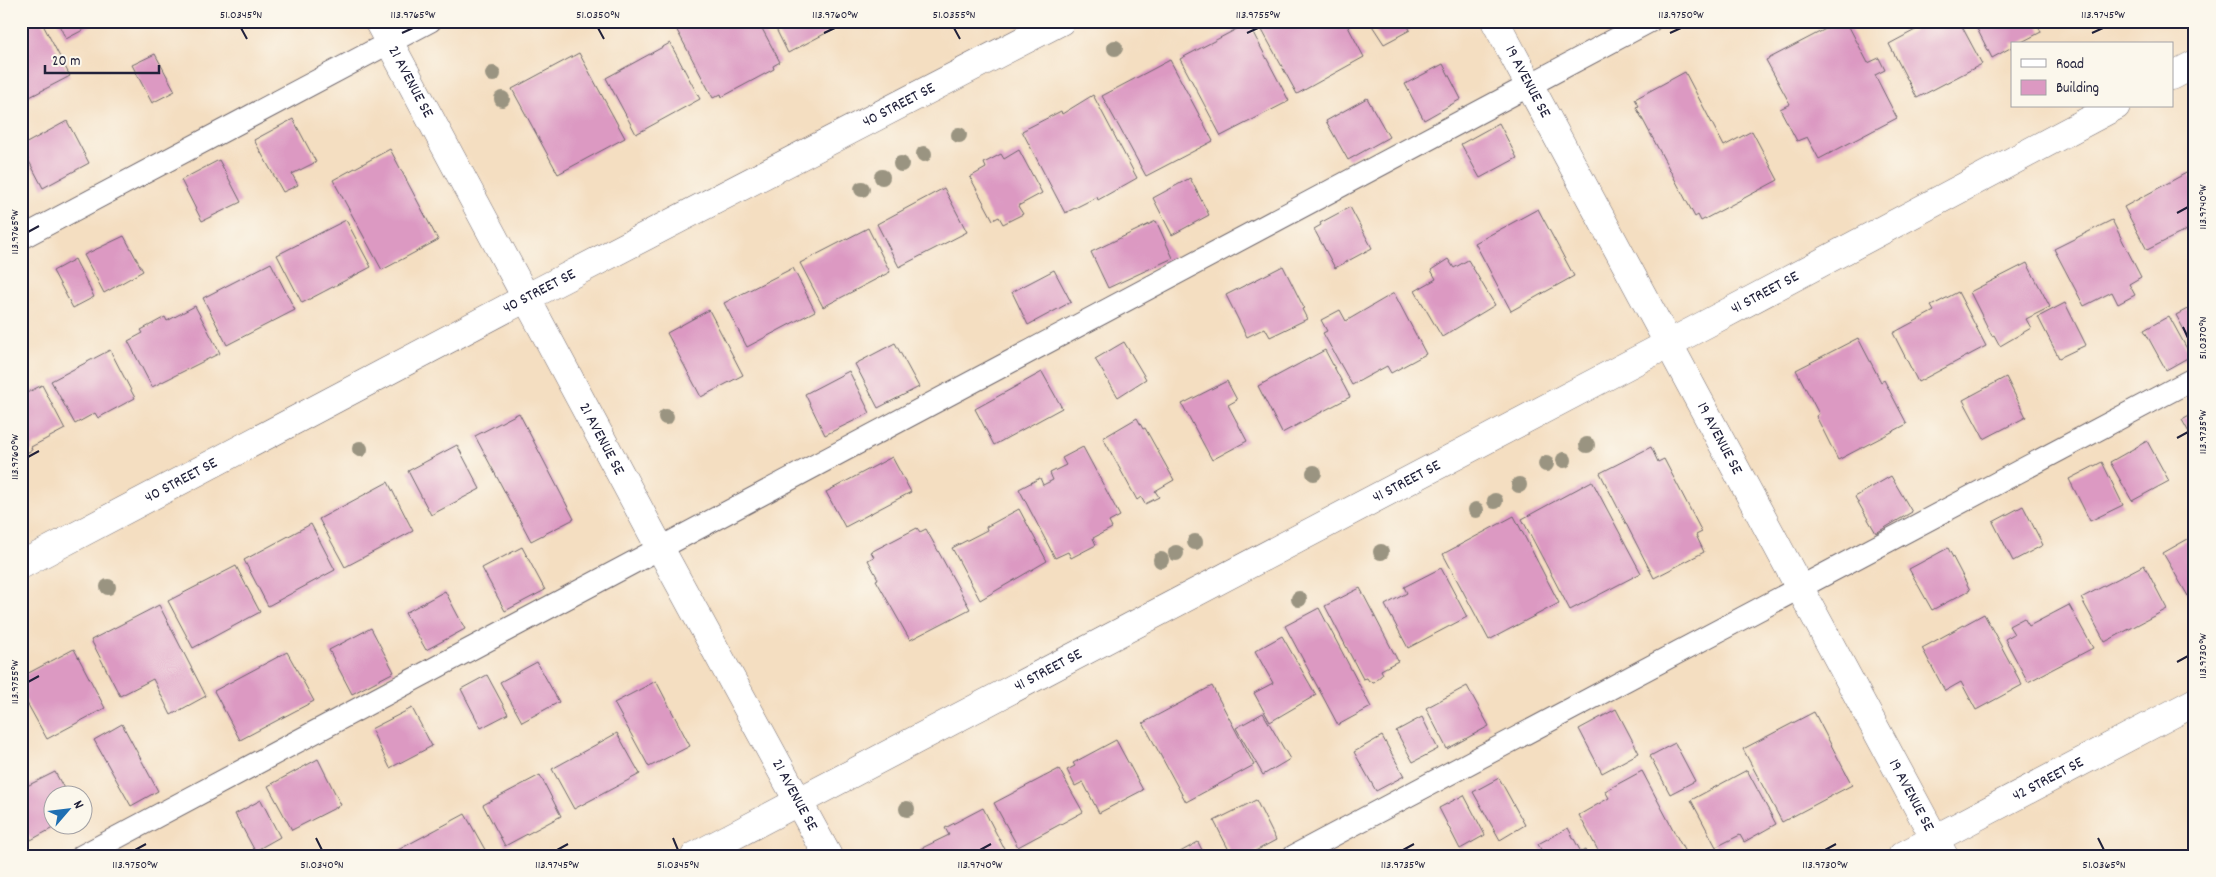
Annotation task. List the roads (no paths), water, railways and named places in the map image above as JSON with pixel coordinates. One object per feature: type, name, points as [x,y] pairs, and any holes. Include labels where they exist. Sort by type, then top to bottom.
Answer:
[{"type":"street","name":"40 STREET SE","points":[[21,566],[526,298],[1061,21]]},
{"type":"street","name":"19 AVENUE SE","points":[[1494,21],[1939,847]]},
{"type":"street","name":"21 AVENUE SE","points":[[383,32],[828,856]]},
{"type":"street","points":[[2174,75],[2195,64]]},
{"type":"street","name":"41 STREET SE","points":[[694,856],[1668,344],[2112,108]]},
{"type":"street","name":"42 STREET SE","points":[[1902,856],[1939,847],[2195,702]]},
{"type":"lane","points":[[21,238],[383,32],[430,21]]},
{"type":"lane","points":[[82,856],[1650,21]]},
{"type":"lane","points":[[1294,856],[2195,378]]}]
